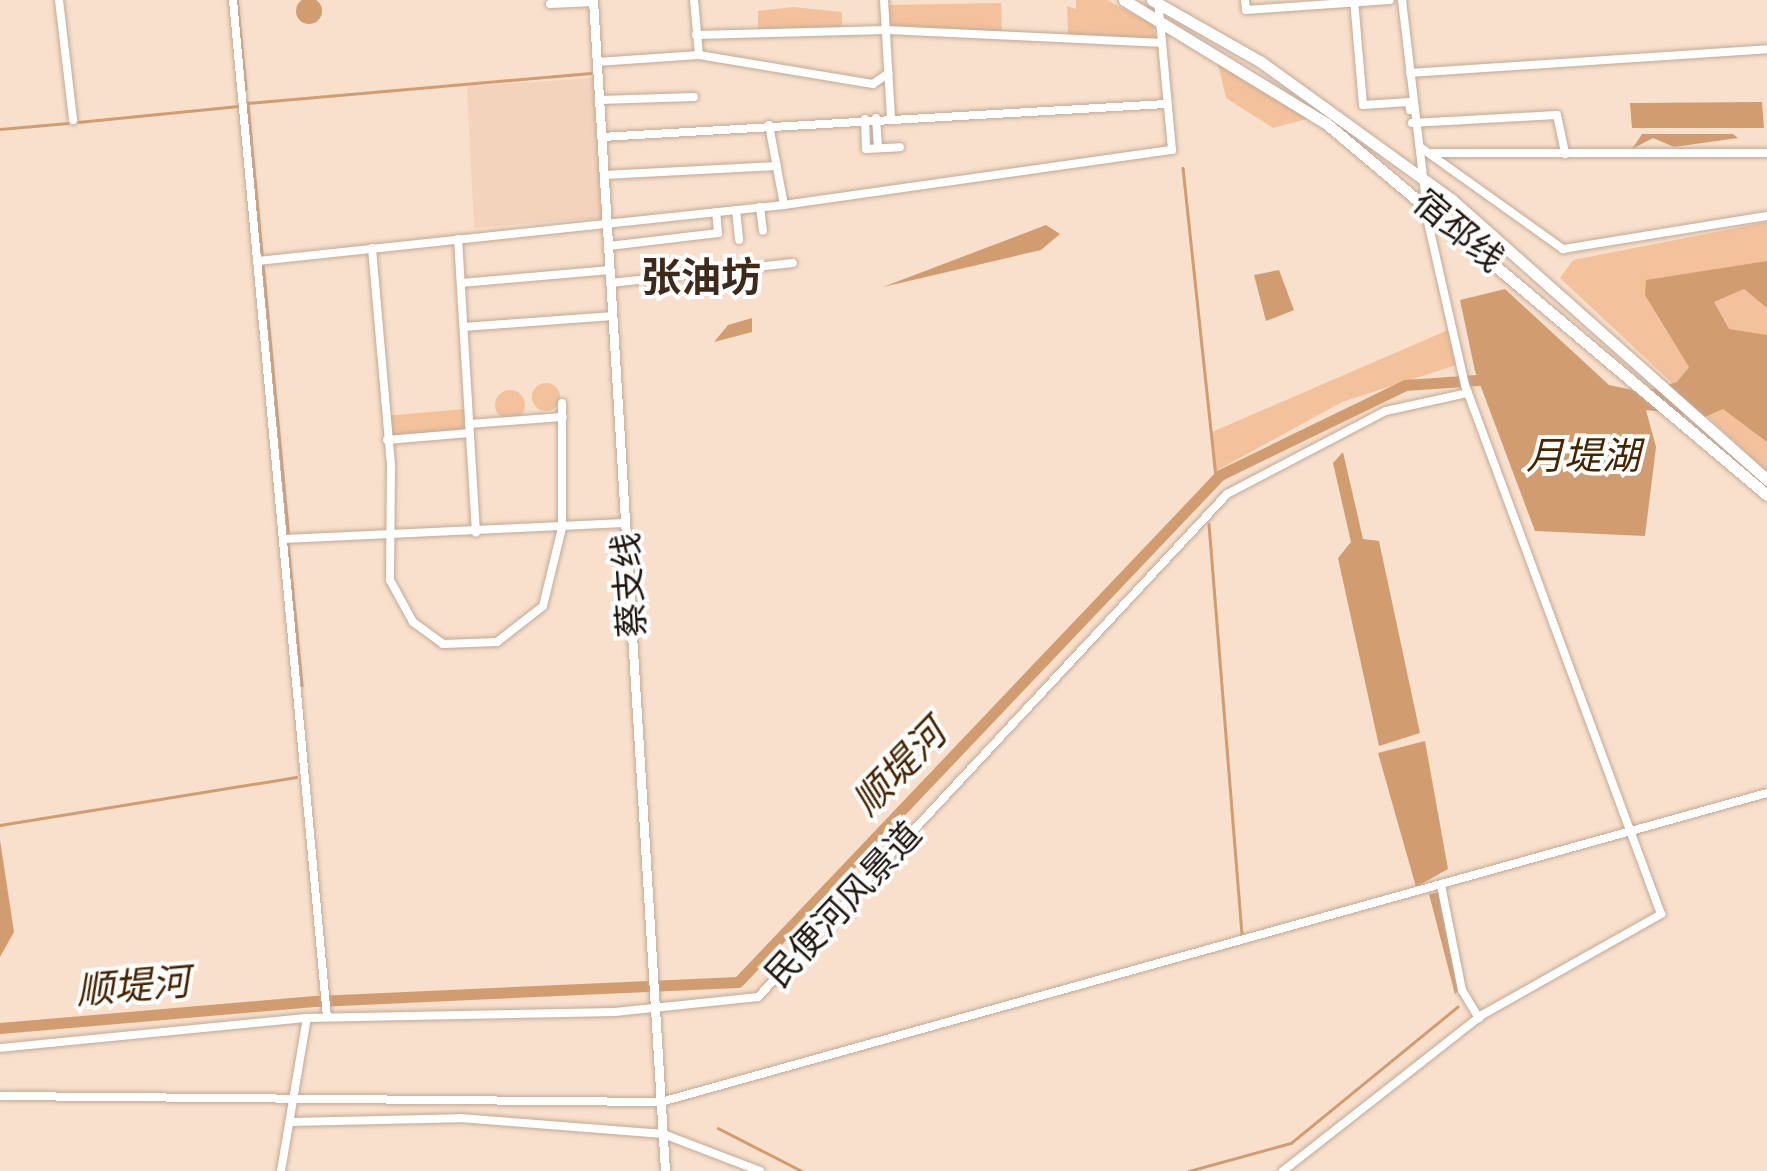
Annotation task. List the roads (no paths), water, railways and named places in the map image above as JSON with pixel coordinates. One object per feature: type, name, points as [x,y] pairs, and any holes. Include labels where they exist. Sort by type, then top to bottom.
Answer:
[{"type":"main road","name":"宿邳线","points":[[1124,0],[1156,5],[1261,62],[1424,178],[1767,480]]},
{"type":"main road","name":"宿邳线","points":[[1156,5],[1327,124],[1637,382],[1767,496]]},
{"type":"street","points":[[60,0],[73,120]]},
{"type":"street","points":[[233,0],[261,260],[326,1014]]},
{"type":"street","points":[[694,0],[699,55]]},
{"type":"street","points":[[884,0],[892,117]]},
{"type":"street","points":[[1245,0],[1246,10],[1390,0]]},
{"type":"street","points":[[1283,1171],[1478,1018],[1661,914],[1467,389],[1426,206],[1402,0]]},
{"type":"street","points":[[550,4],[593,1]]},
{"type":"street","name":"蔡支线","points":[[593,1],[656,970],[665,1171]]},
{"type":"street","points":[[1354,1],[1362,105],[1409,102],[1416,123]]},
{"type":"street","points":[[261,260],[736,210],[1172,150],[1156,5]]},
{"type":"street","points":[[696,35],[886,30],[1160,42]]},
{"type":"street","points":[[1410,73],[1767,49]]},
{"type":"street","points":[[597,62],[699,55],[873,84],[889,73]]},
{"type":"street","points":[[600,100],[694,98]]},
{"type":"street","points":[[602,137],[892,117],[1166,104]]},
{"type":"street","points":[[1416,123],[1553,114],[1565,154]]},
{"type":"street","points":[[876,118],[878,148]]},
{"type":"street","points":[[865,119],[866,149],[900,147]]},
{"type":"street","points":[[769,126],[784,204]]},
{"type":"street","points":[[1420,146],[1563,250],[1767,216]]},
{"type":"street","points":[[1431,153],[1767,153]]},
{"type":"street","points":[[604,174],[778,166]]},
{"type":"street","points":[[760,207],[763,231]]},
{"type":"street","points":[[736,210],[739,240]]},
{"type":"street","points":[[609,246],[718,233],[716,212]]},
{"type":"street","points":[[458,239],[476,532]]},
{"type":"street","points":[[372,248],[387,440],[390,580],[413,622],[443,644],[474,647],[516,635],[543,606],[562,528],[562,403]]},
{"type":"street","points":[[611,284],[793,262]]},
{"type":"street","points":[[461,283],[610,270]]},
{"type":"street","points":[[464,327],[613,316]]},
{"type":"street","name":"民便河风景道","points":[[0,1048],[326,1014],[657,1009],[762,994],[1227,494],[1386,412],[1467,389]]},
{"type":"street","points":[[387,440],[563,416]]},
{"type":"street","points":[[286,538],[388,530],[476,532],[626,522]]},
{"type":"street","points":[[0,1096],[661,1102],[1767,793]]},
{"type":"street","points":[[1441,885],[1462,990],[1478,1018]]},
{"type":"street","points":[[281,1171],[296,1100],[306,1018]]},
{"type":"street","points":[[290,1122],[460,1118],[663,1134],[760,1171]]},
{"type":"water","points":[[309,-2],[318,2],[322,11],[318,20],[309,24],[300,20],[296,11],[300,2]]},
{"type":"water","points":[[1762,102],[1764,128],[1632,128],[1630,103]]},
{"type":"water","points":[[1642,134],[1733,134],[1738,138],[1674,147],[1653,138],[1632,149]]},
{"type":"water","points":[[1046,225],[1060,234],[1041,250],[883,287]]},
{"type":"water","name":"月堤湖","points":[[1767,261],[1767,308],[1744,289],[1714,302],[1729,329],[1767,335],[1767,442],[1723,409],[1705,417],[1646,410],[1656,447],[1645,536],[1535,531],[1475,371],[1460,300],[1505,289],[1609,385],[1642,392],[1677,382],[1689,367],[1645,295],[1646,280]]},
{"type":"water","points":[[1279,270],[1294,310],[1266,321],[1254,275]]},
{"type":"water","points":[[752,318],[752,332],[714,342],[728,325]]},
{"type":"water","points":[[1343,452],[1363,539],[1379,541],[1420,733],[1379,746],[1338,558],[1351,542],[1333,463]]},
{"type":"water","points":[[1425,741],[1448,869],[1416,887],[1378,753]]},
{"type":"water","points":[[0,840],[14,932],[0,957]]},
{"type":"water","points":[[1440,892],[1459,990],[1455,994],[1429,894]]},
{"type":"waterway","points":[[237,0],[246,89]]},
{"type":"waterway","points":[[288,534],[247,103],[591,73]]},
{"type":"waterway","points":[[78,122],[238,106]]},
{"type":"waterway","points":[[0,129],[68,123]]},
{"type":"waterway","points":[[1183,168],[1216,479]]},
{"type":"waterway","name":"顺堤河","points":[[0,1028],[317,1001],[738,982],[1220,475],[1405,385],[1492,379]]},
{"type":"waterway","points":[[1209,524],[1242,935]]},
{"type":"waterway","points":[[288,542],[302,685]]},
{"type":"waterway","points":[[0,825],[296,777]]},
{"type":"waterway","points":[[1189,1171],[1291,1143],[1457,1007]]},
{"type":"waterway","points":[[718,1128],[802,1171]]},
{"type":"district","name":"张油坊","points":[[701,278]]}]
